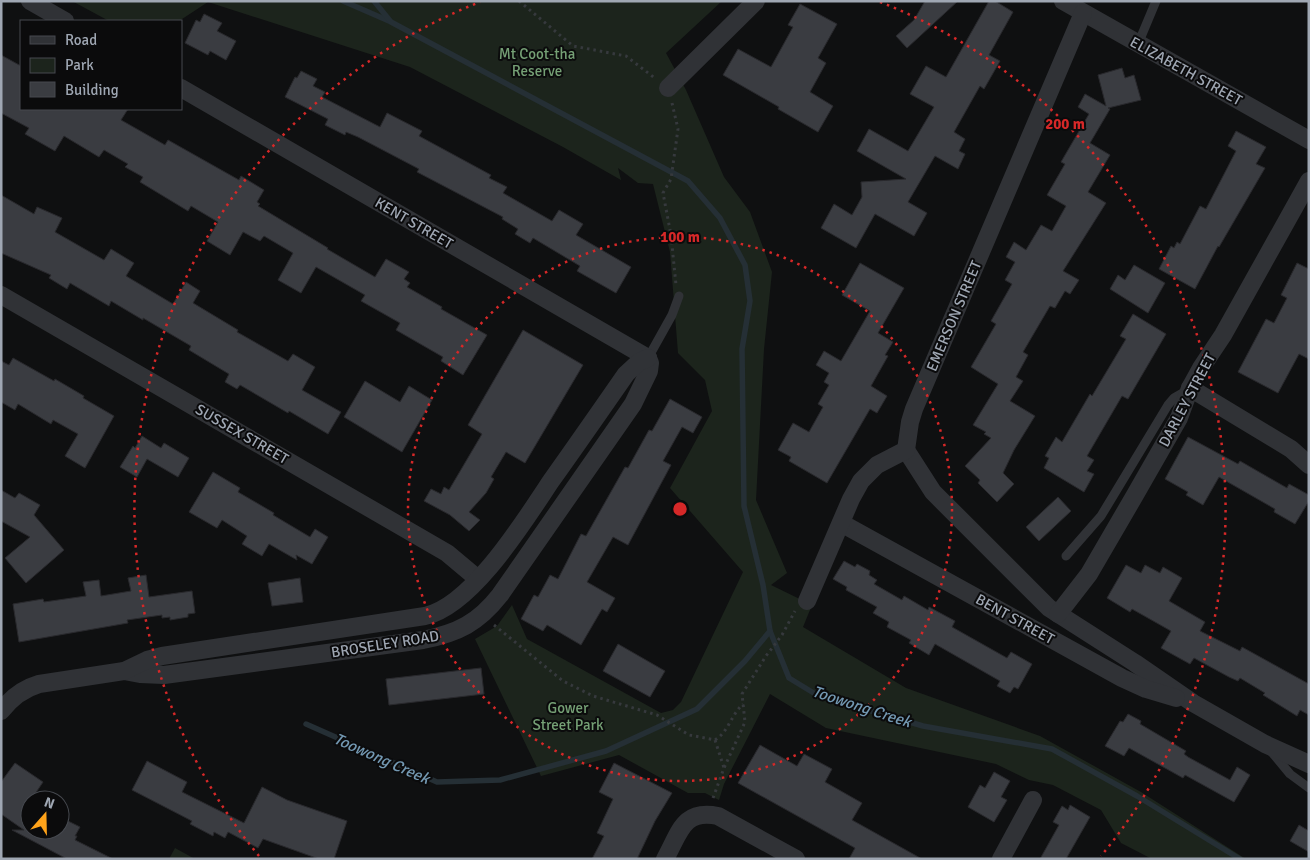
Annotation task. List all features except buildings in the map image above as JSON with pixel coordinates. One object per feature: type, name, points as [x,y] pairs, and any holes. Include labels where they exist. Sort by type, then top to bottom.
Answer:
[{"type":"street","points":[[30,1],[63,20]]},
{"type":"street","points":[[668,88],[756,1]]},
{"type":"street","name":"ELIZABETH STREET","points":[[1063,1],[1309,140]]},
{"type":"street","name":"EMERSON STREET","points":[[906,450],[914,409],[1083,13]]},
{"type":"street","name":"KENT STREET","points":[[182,89],[648,358]]},
{"type":"street","name":"DARLEY STREET","points":[[1058,614],[1084,581],[1099,557],[1179,418],[1190,388],[1228,326],[1309,181]]},
{"type":"street","name":"SUSSEX STREET","points":[[1,295],[447,553],[478,579]]},
{"type":"street","name":"BROSELEY ROAD","points":[[2,710],[17,694],[31,686],[124,671],[147,660],[162,656],[432,614],[450,604],[478,579],[500,555],[626,374],[648,358],[650,366],[646,379],[628,412],[500,595],[482,616],[461,629],[445,636],[423,640],[164,675],[124,671]]},
{"type":"street","points":[[1190,388],[1291,450],[1309,465]]},
{"type":"street","points":[[807,601],[851,499],[866,474],[877,465],[906,450]]},
{"type":"street","name":"BENT STREET","points":[[906,450],[933,492],[1036,596],[1058,614],[1193,703],[1265,744],[1309,764]]},
{"type":"street","name":"BENT STREET","points":[[841,523],[1122,678],[1146,689],[1193,703]]},
{"type":"street","points":[[1001,859],[1033,800]]},
{"type":"street","points":[[665,859],[687,820],[699,815],[718,816],[796,859]]},
{"type":"lane","points":[[1138,44],[1156,1]]},
{"type":"lane","name":"BROSELEY ROAD","points":[[648,358],[672,315],[678,299]]},
{"type":"lane","points":[[1066,556],[1101,516],[1168,404],[1190,388]]},
{"type":"lane","name":"BENT STREET","points":[[1265,744],[1285,768],[1309,788]]},
{"type":"path","points":[[519,1],[573,46],[626,56],[668,88],[678,129],[671,179],[662,193],[671,235],[678,299]]},
{"type":"path","points":[[482,616],[563,681],[593,696],[657,714],[689,735],[715,740],[723,735],[736,711],[743,704]]},
{"type":"path","points":[[713,799],[724,768],[745,722],[742,694],[782,635]]},
{"type":"path","points":[[715,740],[724,768]]},
{"type":"green space","points":[[72,1],[722,1],[666,53],[686,90],[724,177],[750,212],[772,272],[764,349],[756,500],[787,573],[771,585],[812,605],[803,627],[906,688],[1040,736],[1141,792],[1246,859],[1152,859],[1121,843],[1101,810],[1053,785],[1029,780],[996,764],[826,728],[770,694],[724,784],[719,800],[705,793],[688,793],[619,755],[541,776],[475,639],[497,626],[512,605],[527,639],[661,713],[673,710],[681,702],[743,572],[670,488],[712,411],[705,380],[678,353],[670,252],[653,184],[638,183],[618,168],[621,180],[563,147],[410,67],[208,2],[181,20],[107,20]]},
{"type":"green space","points":[[175,848],[195,859],[169,859]]},
{"type":"waterway","points":[[343,1],[389,21]]},
{"type":"waterway","points":[[374,1],[391,22],[688,181],[720,218],[745,265],[750,301],[742,349],[744,506],[763,585],[770,631],[789,678],[817,695],[923,726],[1052,749],[1137,796],[1240,859]]},
{"type":"waterway","name":"Toowong Creek","points":[[306,724],[437,782],[500,780],[606,751],[697,709],[745,661],[770,631]]},
{"type":"park label","name":"Mt Coot-tha Reserve","points":[[537,62]]},
{"type":"park label","name":"Gower Street Park","points":[[568,716]]}]
